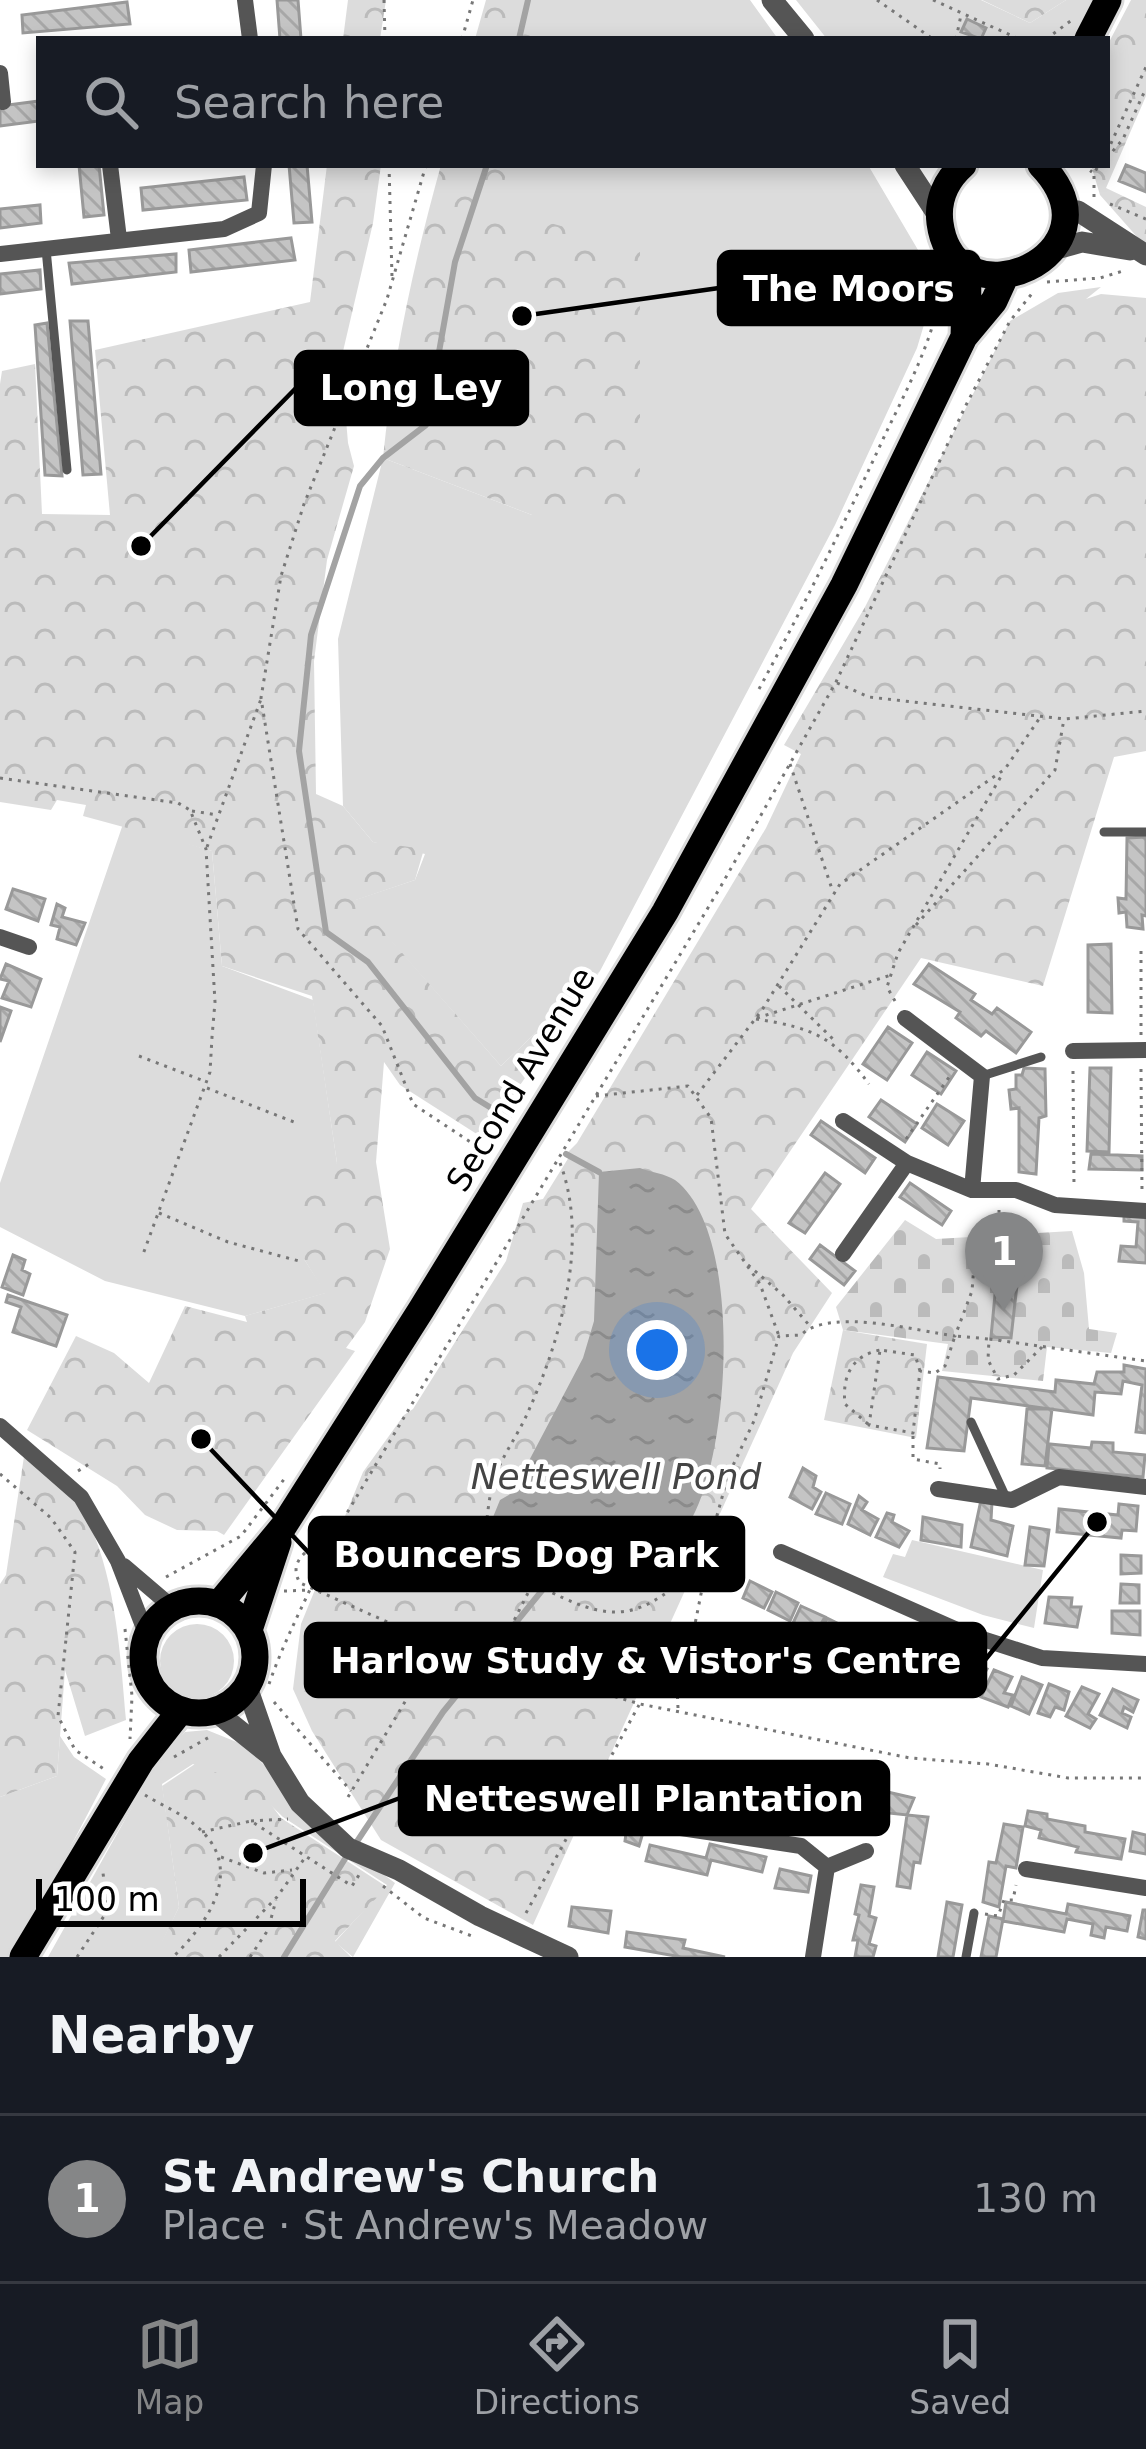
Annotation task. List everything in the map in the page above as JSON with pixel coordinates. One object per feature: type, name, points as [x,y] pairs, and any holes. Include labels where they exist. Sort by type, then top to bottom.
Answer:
[{"type":"main road","points":[[1078,26],[1108,0]]},
{"type":"main road","points":[[959,168],[942,194],[939,217],[947,244],[966,266],[1005,277],[1040,263],[1062,231],[1064,211],[1053,178],[1044,168]]},
{"type":"main road","name":"Second Avenue","points":[[964,337],[966,266]]},
{"type":"main road","name":"Second Avenue","points":[[218,1604],[283,1526],[664,912],[844,585],[964,337],[994,301],[1005,277]]},
{"type":"main road","name":"Second Avenue","points":[[249,1630],[283,1526]]},
{"type":"main road","points":[[187,1601],[218,1604],[241,1618],[249,1630],[256,1659],[247,1687],[220,1719],[169,1702],[144,1667],[136,1634],[172,1607],[187,1601]]},
{"type":"main road","points":[[23,1957],[146,1761],[169,1702]]},
{"type":"street","points":[[245,0],[250,36]]},
{"type":"street","points":[[772,0],[802,36]]},
{"type":"street","points":[[0,73],[3,102]]},
{"type":"street","points":[[110,168],[119,239]]},
{"type":"street","points":[[0,254],[224,230],[259,213],[264,168]]},
{"type":"street","points":[[907,168],[939,217]]},
{"type":"street","points":[[1064,211],[1078,211],[1137,258]]},
{"type":"street","points":[[1053,250],[1082,242],[1137,258]]},
{"type":"street","points":[[0,937],[29,947]]},
{"type":"street","points":[[905,1018],[982,1076],[972,1190]]},
{"type":"street","points":[[1073,1052],[1144,1050]]},
{"type":"street","points":[[843,1121],[901,1159],[972,1190],[1016,1190],[1055,1204],[1144,1211]]},
{"type":"street","points":[[843,1254],[901,1159]]},
{"type":"street","points":[[0,1426],[81,1497],[118,1562],[136,1634]]},
{"type":"street","points":[[938,1489],[1006,1499],[1059,1477],[1146,1487]]},
{"type":"street","points":[[781,1552],[964,1633],[1042,1658],[1146,1664]]},
{"type":"street","points":[[118,1562],[172,1607]]},
{"type":"street","points":[[247,1687],[271,1756],[300,1803],[348,1848],[568,1957]]},
{"type":"street","points":[[220,1719],[271,1756]]},
{"type":"street","points":[[681,1828],[801,1846],[827,1867]]},
{"type":"street","points":[[827,1867],[866,1851]]},
{"type":"street","points":[[813,1957],[827,1867]]},
{"type":"street","points":[[1026,1869],[1146,1888]]},
{"type":"lane","points":[[46,248],[67,470]]},
{"type":"lane","points":[[1104,832],[1146,832]]},
{"type":"lane","points":[[982,1076],[1041,1057]]},
{"type":"lane","points":[[971,1422],[1006,1499]]},
{"type":"lane","points":[[966,1957],[974,1913]]},
{"type":"path","points":[[385,0],[386,36]]},
{"type":"path","points":[[463,36],[473,0]]},
{"type":"path","points":[[877,0],[929,36]]},
{"type":"path","points":[[933,0],[1012,36]]},
{"type":"path","points":[[957,36],[962,14]]},
{"type":"path","points":[[1110,148],[1146,67]]},
{"type":"path","points":[[1110,152],[1123,139],[1146,88]]},
{"type":"path","points":[[1110,129],[1118,128]]},
{"type":"path","points":[[388,168],[392,284]]},
{"type":"path","points":[[206,849],[261,698],[281,576],[304,504],[392,284],[425,168]]},
{"type":"path","points":[[1110,204],[1146,219]]},
{"type":"path","points":[[439,1645],[349,1794],[266,1693],[284,1641],[313,1590],[335,1533],[836,682],[964,407],[1026,298],[1045,282],[1100,278],[1137,258]]},
{"type":"path","points":[[759,689],[824,568],[904,396],[939,306],[942,285]]},
{"type":"path","points":[[836,682],[868,697],[1041,716],[1146,711]]},
{"type":"path","points":[[261,698],[298,929],[382,1026],[413,1104],[493,1158]]},
{"type":"path","points":[[905,1018],[887,987],[910,931],[1041,716]]},
{"type":"path","points":[[910,931],[1055,770],[1064,718]]},
{"type":"path","points":[[790,763],[834,893]]},
{"type":"path","points":[[697,1095],[755,1019],[840,884],[1005,769]]},
{"type":"path","points":[[0,778],[178,802],[190,810],[220,815]]},
{"type":"path","points":[[142,1257],[205,1084],[214,1001],[206,849],[190,810]]},
{"type":"path","points":[[1141,951],[1144,1211]]},
{"type":"path","points":[[755,1019],[891,975]]},
{"type":"path","points":[[778,985],[842,1048],[868,1084]]},
{"type":"path","points":[[755,1019],[788,1024],[842,1048]]},
{"type":"path","points":[[1073,1052],[1074,1207]]},
{"type":"path","points":[[140,1056],[294,1122]]},
{"type":"path","points":[[901,1159],[962,1060]]},
{"type":"path","points":[[594,1096],[688,1086],[697,1095],[711,1118],[725,1234],[760,1284],[779,1336],[754,1421],[728,1476],[693,1634],[676,1671],[678,1710]]},
{"type":"path","points":[[557,1156],[568,1182],[572,1227],[563,1324],[494,1480],[484,1544],[496,1562],[550,1592],[605,1613],[646,1608],[708,1558]]},
{"type":"path","points":[[920,1372],[934,1373],[945,1366],[972,1291],[975,1252],[999,1241],[999,1190]]},
{"type":"path","points":[[158,1212],[228,1242],[299,1261]]},
{"type":"path","points":[[740,1258],[811,1326]]},
{"type":"path","points":[[779,1336],[801,1335],[811,1326],[832,1320],[1146,1361]]},
{"type":"path","points":[[989,1339],[988,1360],[998,1379],[1014,1375],[1042,1347]]},
{"type":"path","points":[[869,1425],[880,1350]]},
{"type":"path","points":[[913,1433],[869,1425],[844,1404],[846,1375],[857,1360],[880,1350],[915,1355],[920,1372],[913,1459],[940,1464],[938,1489]]},
{"type":"path","points":[[0,1474],[51,1518],[76,1552],[58,1716],[75,1750],[107,1771]]},
{"type":"path","points":[[165,1578],[242,1536],[288,1475]]},
{"type":"path","points":[[335,1533],[296,1562],[295,1576],[313,1590],[439,1645],[640,1704],[910,1758],[988,1764],[1068,1778],[1146,1778]]},
{"type":"path","points":[[208,1554],[218,1561]]},
{"type":"path","points":[[494,1660],[535,1584]]},
{"type":"path","points":[[270,1593],[313,1590]]},
{"type":"path","points":[[134,1803],[146,1761],[132,1696],[136,1634]]},
{"type":"path","points":[[514,1934],[640,1704]]},
{"type":"path","points":[[146,1761],[220,1719]]},
{"type":"path","points":[[144,1795],[202,1832],[219,1856],[264,1873],[297,1869]]},
{"type":"path","points":[[202,1832],[250,1820],[290,1819]]},
{"type":"path","points":[[250,1820],[352,1886],[364,1868]]},
{"type":"path","points":[[173,1957],[202,1929],[219,1890],[219,1856]]},
{"type":"path","points":[[219,1957],[277,1897],[304,1858]]},
{"type":"path","points":[[77,1957],[108,1910],[101,1860]]},
{"type":"path","points":[[974,1913],[998,1916],[1005,1899],[1014,1899],[1018,1874],[1026,1869]]},
{"type":"path","points":[[381,1884],[424,1918],[485,1940]]},
{"type":"path","points":[[250,1957],[268,1930],[277,1897]]},
{"type":"green space","points":[[348,0],[386,0],[380,36],[343,36]]},
{"type":"green space","points":[[486,0],[547,0],[535,36],[476,36]]},
{"type":"green space","points":[[546,0],[750,0],[776,36],[534,36]]},
{"type":"green space","points":[[796,0],[981,0],[1030,23],[1066,0],[1095,0],[1076,36],[825,36]]},
{"type":"green space","points":[[982,0],[1066,0],[1030,23]]},
{"type":"green space","points":[[1131,0],[1146,0],[1146,96],[1106,188],[1146,207],[1146,247],[1100,195],[1092,168],[1110,168],[1110,40]]},
{"type":"green space","points":[[327,168],[381,168],[373,223],[341,360],[354,466],[327,560],[314,661],[316,794],[343,806],[373,842],[424,849],[415,880],[356,900],[501,1066],[600,971],[483,1138],[400,1085],[384,1062],[376,1162],[390,1249],[365,1322],[346,1348],[355,1351],[224,1535],[177,1530],[145,1515],[117,1486],[27,1430],[76,1336],[114,1353],[149,1383],[185,1306],[247,1322],[245,1316],[325,1293],[304,1259],[295,1188],[337,1163],[312,996],[222,966],[212,851],[83,816],[86,805],[57,800],[51,810],[0,802],[0,384],[2,371],[35,364],[42,514],[110,515],[95,350],[310,302]]},
{"type":"green space","points":[[440,168],[507,168],[500,209],[640,248],[640,504],[532,515],[383,458],[392,384]]},
{"type":"green space","points":[[505,168],[870,168],[931,272],[917,348],[835,525],[600,971],[501,1066],[355,900],[415,880],[425,854],[373,842],[343,806],[338,639],[383,458],[532,515],[498,210]]},
{"type":"green space","points":[[1101,287],[1086,299],[1101,294],[1146,298],[1146,751],[1114,757],[1043,986],[921,958],[751,1209],[832,1293],[793,1353],[533,1925],[381,1840],[312,1731],[293,1689],[301,1624],[363,1472],[413,1409],[506,1261],[523,1203],[543,1199],[766,828],[801,754],[784,745],[865,607],[1010,321],[1058,293]]},
{"type":"green space","points":[[123,824],[212,851],[222,966],[313,1000],[337,1163],[304,1259],[326,1293],[245,1316],[105,1281],[0,1227],[0,1183]]},
{"type":"green space","points":[[905,1220],[936,1239],[1072,1231],[1084,1273],[1089,1329],[1117,1333],[1111,1353],[1047,1347],[1043,1381],[942,1371],[948,1344],[843,1330],[836,1307]]},
{"type":"green space","points":[[843,1330],[927,1344],[916,1438],[824,1420]]},
{"type":"green space","points":[[25,1450],[72,1495],[98,1545],[113,1603],[126,1720],[85,1736],[65,1670],[57,1776],[0,1797],[0,1584],[6,1575]]},
{"type":"green space","points":[[912,1540],[1043,1570],[1034,1628],[983,1615],[883,1577],[893,1554],[905,1557]]},
{"type":"green space","points":[[197,1624],[223,1635],[234,1661],[223,1687],[197,1698],[171,1687],[160,1661],[171,1635]]},
{"type":"green space","points":[[207,1730],[244,1745],[348,1848],[395,1883],[353,1957],[335,1942],[387,1885],[283,1817],[260,1795],[193,1764],[162,1784],[179,1907],[155,1957],[48,1957],[159,1759],[185,1732]]},
{"type":"green space","points":[[60,1736],[74,1757],[106,1779],[22,1939],[9,1957],[0,1957],[0,1797],[57,1776]]},
{"type":"green space","points":[[195,1764],[261,1791],[281,1818],[387,1887],[335,1941],[351,1957],[154,1957],[179,1907],[162,1786]]},
{"type":"water","name":"Netteswell Pond","points":[[640,1168],[675,1180],[697,1207],[712,1245],[721,1292],[722,1395],[705,1486],[692,1518],[660,1558],[620,1589],[553,1577],[504,1548],[491,1522],[500,1500],[512,1493],[583,1358],[594,1321],[599,1172]]},
{"type":"building","points":[[277,0],[298,0],[301,36],[280,36]]},
{"type":"building","points":[[127,2],[130,24],[23,33],[22,15]]},
{"type":"building","points":[[967,19],[986,28],[982,36],[961,32]]},
{"type":"building","points":[[36,101],[36,121],[0,126],[0,106]]},
{"type":"building","points":[[1126,165],[1146,173],[1146,192],[1119,181]]},
{"type":"building","points":[[79,168],[99,168],[104,215],[84,217]]},
{"type":"building","points":[[289,168],[307,168],[312,222],[294,223]]},
{"type":"building","points":[[244,177],[247,200],[143,210],[141,188]]},
{"type":"building","points":[[40,205],[41,223],[0,228],[0,209]]},
{"type":"building","points":[[291,238],[295,260],[191,272],[189,250]]},
{"type":"building","points":[[176,254],[176,272],[72,284],[69,263]]},
{"type":"building","points":[[40,270],[41,289],[0,294],[0,274]]},
{"type":"building","points":[[70,321],[88,321],[101,474],[83,475]]},
{"type":"building","points":[[47,323],[62,476],[45,475],[35,325]]},
{"type":"building","points":[[1146,837],[1143,929],[1127,927],[1118,898],[1126,899],[1127,838]]},
{"type":"building","points":[[13,889],[45,899],[38,921],[6,909]]},
{"type":"building","points":[[57,904],[65,908],[62,917],[85,923],[76,945],[57,939],[60,927],[51,925]]},
{"type":"building","points":[[1111,944],[1112,1013],[1088,1012],[1088,945]]},
{"type":"building","points":[[6,964],[41,979],[31,1007],[2,998],[9,981],[0,979]]},
{"type":"building","points":[[929,964],[975,994],[971,1000],[992,1014],[997,1008],[1031,1032],[1016,1053],[986,1031],[981,1036],[956,1018],[960,1012],[914,984]]},
{"type":"building","points":[[0,1007],[11,1011],[0,1042]]},
{"type":"building","points":[[888,1027],[912,1043],[887,1080],[863,1064]]},
{"type":"building","points":[[927,1052],[956,1071],[941,1094],[912,1075]]},
{"type":"building","points":[[1024,1068],[1045,1069],[1046,1116],[1039,1118],[1036,1174],[1019,1172],[1019,1108],[1011,1109],[1009,1090],[1016,1089],[1016,1075],[1022,1075]]},
{"type":"building","points":[[1090,1068],[1111,1068],[1109,1152],[1087,1151]]},
{"type":"building","points":[[881,1100],[917,1124],[905,1142],[869,1117]]},
{"type":"building","points":[[937,1104],[964,1121],[948,1145],[922,1128]]},
{"type":"building","points":[[821,1121],[875,1158],[865,1173],[811,1135]]},
{"type":"building","points":[[1091,1154],[1142,1156],[1142,1170],[1089,1169]]},
{"type":"building","points":[[825,1173],[840,1184],[805,1233],[789,1223]]},
{"type":"building","points":[[910,1183],[951,1211],[942,1225],[900,1197]]},
{"type":"building","points":[[1124,1214],[1146,1216],[1146,1263],[1119,1261],[1121,1246],[1136,1247],[1138,1222],[1124,1221]]},
{"type":"building","points":[[820,1245],[855,1271],[844,1285],[810,1259]]},
{"type":"building","points":[[13,1255],[25,1260],[22,1270],[30,1274],[23,1295],[2,1287]]},
{"type":"building","points":[[996,1284],[1017,1285],[1011,1338],[991,1337]]},
{"type":"building","points":[[8,1295],[67,1315],[56,1346],[13,1332],[21,1307],[6,1302]]},
{"type":"building","points":[[1124,1365],[1146,1369],[1145,1433],[1136,1432],[1142,1385],[1123,1381],[1121,1394],[1095,1392],[1093,1415],[971,1398],[964,1451],[927,1448],[938,1377],[1055,1392],[1056,1380],[1094,1384],[1097,1372],[1124,1372]]},
{"type":"building","points":[[1027,1409],[1052,1409],[1045,1466],[1022,1464]]},
{"type":"building","points":[[1092,1442],[1113,1443],[1113,1452],[1145,1455],[1143,1477],[1047,1468],[1049,1444],[1091,1448]]},
{"type":"building","points":[[803,1468],[816,1476],[813,1487],[821,1492],[812,1509],[790,1497]]},
{"type":"building","points":[[826,1493],[850,1504],[842,1524],[816,1514]]},
{"type":"building","points":[[859,1496],[867,1502],[862,1510],[878,1519],[870,1535],[848,1524]]},
{"type":"building","points":[[981,1500],[992,1502],[991,1520],[1013,1526],[1007,1556],[971,1547]]},
{"type":"building","points":[[1119,1504],[1138,1506],[1136,1531],[1122,1530],[1121,1538],[1057,1532],[1059,1509],[1118,1515]]},
{"type":"building","points":[[887,1513],[894,1515],[892,1522],[909,1531],[899,1547],[876,1537]]},
{"type":"building","points":[[923,1517],[962,1525],[961,1547],[921,1540]]},
{"type":"building","points":[[1030,1527],[1049,1530],[1044,1566],[1025,1565]]},
{"type":"building","points":[[1121,1555],[1141,1556],[1141,1573],[1121,1574]]},
{"type":"building","points":[[750,1581],[772,1592],[764,1608],[743,1598]]},
{"type":"building","points":[[1121,1584],[1139,1585],[1139,1603],[1120,1603]]},
{"type":"building","points":[[776,1592],[798,1603],[790,1621],[768,1610]]},
{"type":"building","points":[[1049,1597],[1072,1598],[1071,1607],[1081,1607],[1077,1627],[1045,1623]]},
{"type":"building","points":[[801,1606],[825,1617],[815,1634],[793,1623]]},
{"type":"building","points":[[1112,1611],[1140,1611],[1140,1635],[1112,1633]]},
{"type":"building","points":[[827,1618],[851,1630],[843,1646],[820,1634]]},
{"type":"building","points":[[968,1661],[987,1669],[974,1692],[958,1685]]},
{"type":"building","points":[[994,1670],[1012,1677],[1004,1693],[1013,1695],[1008,1707],[981,1697]]},
{"type":"building","points":[[1022,1677],[1042,1685],[1029,1714],[1011,1706]]},
{"type":"building","points":[[1049,1684],[1069,1692],[1064,1710],[1055,1707],[1050,1717],[1038,1713]]},
{"type":"building","points":[[1082,1687],[1099,1694],[1088,1714],[1096,1719],[1090,1728],[1066,1716]]},
{"type":"building","points":[[1113,1689],[1138,1700],[1133,1712],[1124,1707],[1122,1713],[1131,1717],[1127,1728],[1100,1715]]},
{"type":"building","points":[[660,1766],[688,1774],[688,1768],[718,1771],[719,1783],[737,1788],[738,1783],[767,1789],[769,1782],[825,1789],[824,1797],[852,1802],[854,1792],[883,1797],[883,1791],[914,1798],[907,1815],[851,1809],[849,1817],[822,1814],[823,1808],[769,1797],[766,1806],[711,1798],[711,1788],[686,1783],[685,1789],[657,1782]]},
{"type":"building","points":[[641,1784],[655,1788],[653,1821],[647,1819],[639,1846],[625,1841],[629,1811],[635,1813]]},
{"type":"building","points":[[1028,1811],[1085,1826],[1085,1832],[1125,1839],[1121,1859],[1076,1852],[1078,1847],[1039,1838],[1041,1830],[1025,1826]]},
{"type":"building","points":[[907,1815],[928,1817],[910,1888],[897,1886]]},
{"type":"building","points":[[1004,1824],[1023,1827],[1016,1868],[1006,1866],[999,1907],[983,1902],[989,1862],[996,1863]]},
{"type":"building","points":[[1133,1832],[1146,1835],[1146,1854],[1130,1851]]},
{"type":"building","points":[[710,1844],[766,1857],[762,1872],[711,1860],[707,1875],[646,1861],[650,1845],[706,1858]]},
{"type":"building","points":[[780,1869],[811,1876],[808,1892],[775,1888]]},
{"type":"building","points":[[861,1885],[874,1887],[869,1916],[876,1918],[869,1944],[876,1946],[873,1957],[855,1957]]},
{"type":"building","points":[[947,1902],[962,1905],[953,1957],[938,1957]]},
{"type":"building","points":[[1006,1902],[1066,1914],[1068,1904],[1130,1916],[1127,1931],[1106,1927],[1104,1938],[1091,1935],[1093,1924],[1067,1919],[1064,1932],[1003,1921]]},
{"type":"building","points":[[572,1907],[611,1911],[608,1933],[569,1926]]},
{"type":"building","points":[[1146,1910],[1146,1939],[1138,1937]]},
{"type":"building","points":[[989,1916],[1003,1919],[996,1957],[981,1957]]},
{"type":"building","points":[[627,1932],[685,1940],[683,1948],[725,1957],[681,1957],[625,1947]]},
{"type":"waterway","points":[[520,36],[528,0]]},
{"type":"waterway","points":[[486,168],[455,262],[426,425],[383,458],[360,486],[311,635],[299,751],[326,932],[368,962],[475,1098],[509,1119]]},
{"type":"waterway","points":[[566,1154],[599,1172]]},
{"type":"waterway","points":[[356,1843],[443,1712],[553,1577]]},
{"type":"waterway","points":[[284,1957],[348,1854]]},
{"type":"place","name":"The Moors","points":[[522,316]]},
{"type":"place","name":"Long Ley","points":[[141,546]]},
{"type":"place","name":"St Andrew's Church","points":[[1004,1311]]},
{"type":"place","name":"Bouncers Dog Park","points":[[201,1439]]},
{"type":"place","name":"Harlow Study & Vistor's Centre","points":[[1097,1522]]},
{"type":"place","name":"Netteswell Plantation","points":[[253,1853]]}]
